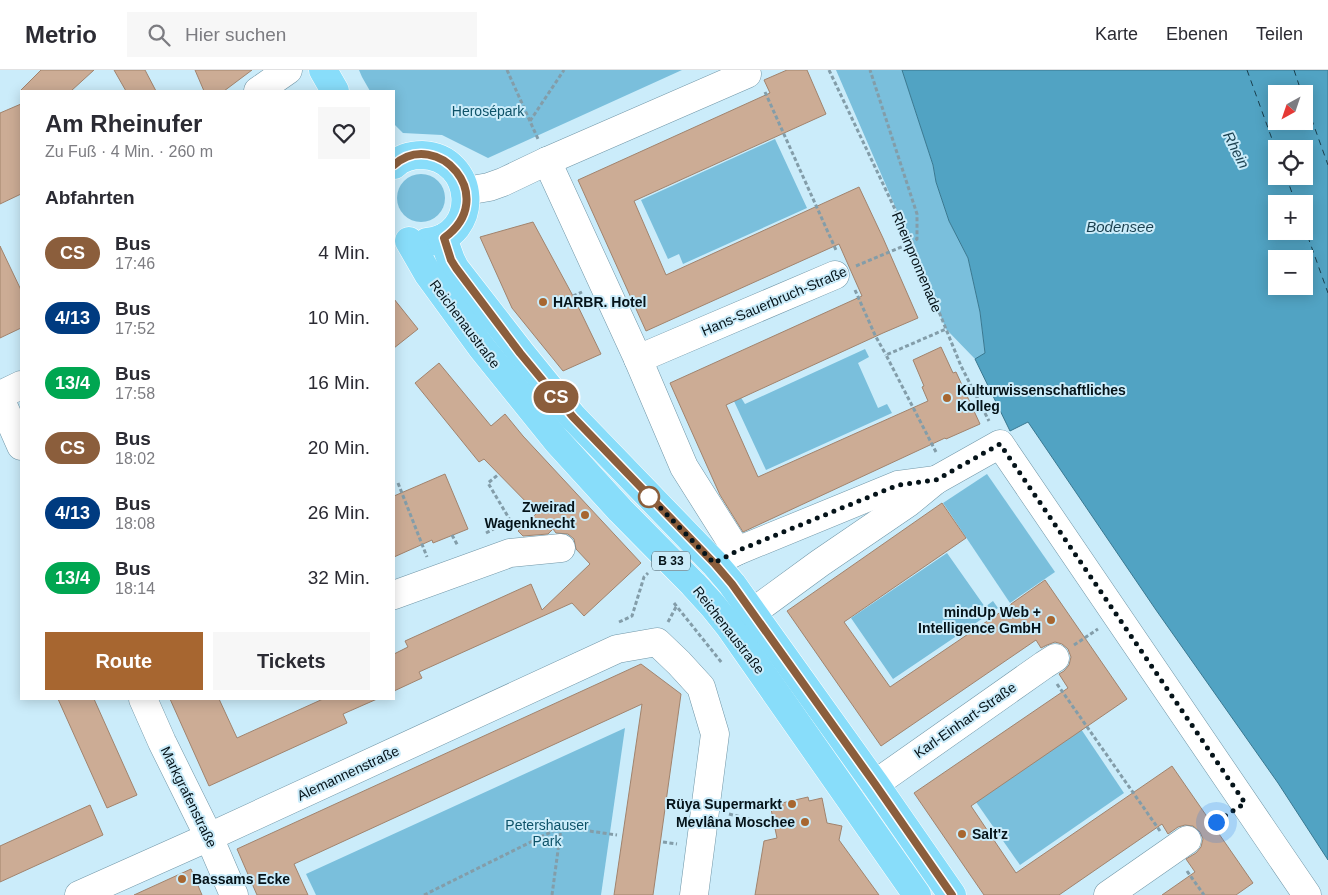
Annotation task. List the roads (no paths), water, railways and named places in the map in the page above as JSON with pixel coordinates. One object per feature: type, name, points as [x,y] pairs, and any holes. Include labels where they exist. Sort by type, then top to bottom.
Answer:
[{"type":"main road","points":[[323,70],[334,90]]},
{"type":"main road","points":[[395,164],[406,158],[417,155],[439,158],[456,171],[466,191],[466,202],[460,223],[444,238],[421,243],[401,236]]},
{"type":"main road","name":"Reichenaustraße","points":[[401,236],[482,348],[557,441],[620,510],[700,591],[729,626],[917,895]]},
{"type":"main road","name":"Reichenaustraße","points":[[444,238],[451,260],[456,268],[520,353],[573,417],[726,557],[732,584],[952,895]]},
{"type":"street","points":[[259,90],[288,70]]},
{"type":"street","points":[[466,191],[489,187],[503,182],[547,160],[747,74]]},
{"type":"street","points":[[547,160],[726,557],[898,485],[941,477]]},
{"type":"street","points":[[559,188],[555,198],[589,273]]},
{"type":"street","name":"Hans-Sauerbruch-Straße","points":[[638,359],[840,273]]},
{"type":"street","points":[[20,387],[0,397],[20,444]]},
{"type":"street","points":[[752,612],[908,503],[941,477],[1000,444],[1308,895]]},
{"type":"street","points":[[795,527],[820,563]]},
{"type":"street","points":[[395,595],[510,553],[561,548]]},
{"type":"street","name":"Alemannenstraße","points":[[80,895],[209,837],[617,636],[657,642],[679,662],[701,687],[715,734],[694,895]]},
{"type":"street","name":"Karl-Einhart-Straße","points":[[875,784],[1055,658]]},
{"type":"street","name":"Markgrafenstraße","points":[[143,700],[209,837],[234,895]]},
{"type":"street","points":[[1108,895],[1187,840]]},
{"type":"water","name":"Bodensee","points":[[902,70],[1328,70],[1328,860],[1278,783],[1156,610],[1028,422],[1010,431],[975,359],[985,353],[980,312],[968,258],[949,221],[936,182],[933,165]]},
{"type":"place","name":"HARBR. Hotel","points":[[543,302]]},
{"type":"place","name":"Kulturwissenschaftliches Kolleg","points":[[947,398]]},
{"type":"place","name":"Zweirad Wagenknecht","points":[[585,515]]},
{"type":"place","name":"mindUp Web + Intelligence GmbH","points":[[1051,620]]},
{"type":"place","name":"Rüya Supermarkt","points":[[792,804]]},
{"type":"place","name":"Mevlâna Moschee","points":[[805,822]]},
{"type":"place","name":"Salt'z","points":[[962,834]]},
{"type":"place","name":"Bassams Ecke","points":[[182,879]]},
{"type":"park label","name":"Herosépark","points":[[488,111]]},
{"type":"park label","name":"Petershauser Park","points":[[547,834]]},
{"type":"water label","name":"Rhein","points":[[1236,150]]}]
